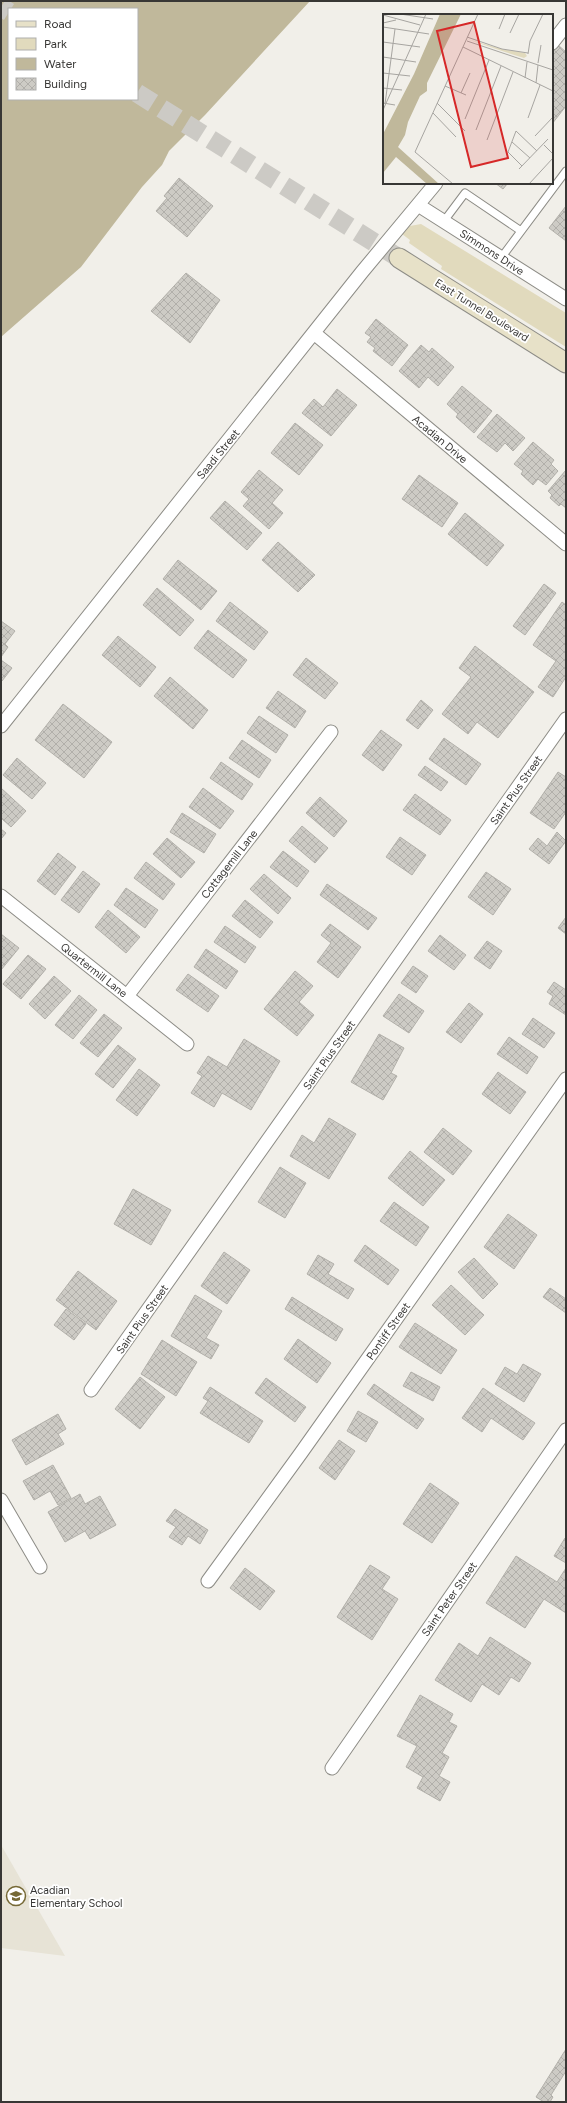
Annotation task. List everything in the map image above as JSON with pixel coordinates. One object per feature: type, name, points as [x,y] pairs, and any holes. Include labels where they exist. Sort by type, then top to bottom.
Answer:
[{"type":"main road","name":"East Tunnel Boulevard","points":[[399,258],[566,362]]},
{"type":"street","points":[[553,42],[566,25]]},
{"type":"street","name":"Saadi Street","points":[[1,726],[314,333],[435,184]]},
{"type":"street","name":"Simmons Drive","points":[[418,205],[566,299]]},
{"type":"street","name":"Acadian Drive","points":[[314,333],[566,544]]},
{"type":"street","name":"Saint Pius Street","points":[[91,1390],[566,719]]},
{"type":"street","name":"Cottagemill Lane","points":[[127,996],[331,732]]},
{"type":"street","name":"Quartermill Lane","points":[[1,896],[188,1044]]},
{"type":"street","name":"Pontiff Street","points":[[208,1581],[301,1453],[566,1079]]},
{"type":"street","name":"Saint Peter Street","points":[[332,1768],[566,1430]]},
{"type":"street","points":[[1,1500],[40,1566]]},
{"type":"lane","points":[[501,258],[566,172]]},
{"type":"lane","points":[[444,221],[465,193],[521,231]]},
{"type":"shaded area","name":"Acadian Elementary School","points":[[1,1845],[65,1956],[1,1948]]},
{"type":"green space","points":[[421,224],[566,313],[566,347],[441,269],[442,266],[409,243],[410,240],[402,234],[410,226]]},
{"type":"water","points":[[1,1],[310,1],[205,115],[169,151],[162,165],[142,187],[81,267],[1,337]]},
{"type":"building","points":[[558,45],[566,52],[566,106],[553,123],[553,52]]},
{"type":"building","points":[[179,178],[213,206],[187,237],[156,211],[167,198],[164,196]]},
{"type":"building","points":[[496,184],[507,184],[503,189]]},
{"type":"building","points":[[566,206],[566,241],[549,228]]},
{"type":"building","points":[[186,273],[220,300],[190,343],[151,311]]},
{"type":"building","points":[[376,319],[408,345],[392,366],[373,351],[375,348],[367,342],[371,337],[365,333]]},
{"type":"building","points":[[421,345],[429,352],[432,348],[454,367],[438,386],[428,377],[419,388],[399,371]]},
{"type":"building","points":[[462,386],[492,411],[474,433],[456,417],[458,414],[447,404]]},
{"type":"building","points":[[337,389],[357,405],[331,436],[302,413],[314,399],[323,407]]},
{"type":"building","points":[[497,414],[525,438],[513,451],[505,443],[497,452],[477,437]]},
{"type":"building","points":[[295,423],[323,445],[299,475],[271,453]]},
{"type":"building","points":[[533,442],[554,460],[551,464],[558,471],[546,485],[538,479],[533,485],[521,474],[523,471],[514,464]]},
{"type":"building","points":[[259,470],[283,490],[272,503],[283,513],[269,529],[243,506],[249,499],[241,492]]},
{"type":"building","points":[[566,470],[566,508],[561,504],[559,506],[550,498],[552,495],[548,491]]},
{"type":"building","points":[[419,475],[458,503],[442,527],[402,499]]},
{"type":"building","points":[[225,501],[262,533],[247,550],[210,518]]},
{"type":"building","points":[[465,513],[504,545],[487,566],[448,534]]},
{"type":"building","points":[[278,542],[315,575],[298,592],[262,560]]},
{"type":"building","points":[[178,560],[217,591],[201,610],[163,579]]},
{"type":"building","points":[[544,584],[556,593],[525,635],[513,626]]},
{"type":"building","points":[[157,588],[194,620],[180,636],[143,605]]},
{"type":"building","points":[[230,602],[268,632],[254,650],[216,621]]},
{"type":"building","points":[[562,602],[566,605],[566,677],[553,697],[538,687],[556,661],[533,645]]},
{"type":"building","points":[[1,621],[15,631],[5,644],[8,647],[1,657]]},
{"type":"building","points":[[208,630],[247,660],[233,678],[194,648]]},
{"type":"building","points":[[118,636],[156,667],[140,687],[102,655]]},
{"type":"building","points":[[475,646],[534,692],[498,738],[477,722],[468,734],[442,714],[471,677],[459,668]]},
{"type":"building","points":[[306,658],[338,683],[325,699],[293,675]]},
{"type":"building","points":[[1,660],[12,668],[2,681],[1,680]]},
{"type":"building","points":[[170,677],[208,710],[193,729],[154,696]]},
{"type":"building","points":[[278,691],[306,711],[295,728],[266,708]]},
{"type":"building","points":[[421,700],[433,710],[418,729],[406,720]]},
{"type":"building","points":[[63,704],[112,742],[84,778],[35,740]]},
{"type":"building","points":[[259,716],[288,735],[276,753],[247,733]]},
{"type":"building","points":[[381,730],[402,745],[383,771],[362,755]]},
{"type":"building","points":[[444,738],[481,764],[466,785],[429,759]]},
{"type":"building","points":[[242,740],[271,760],[259,778],[229,758]]},
{"type":"building","points":[[17,758],[46,783],[32,799],[3,775]]},
{"type":"building","points":[[221,762],[253,784],[242,800],[210,778]]},
{"type":"building","points":[[425,766],[448,782],[441,791],[418,775]]},
{"type":"building","points":[[558,772],[566,777],[566,812],[554,829],[530,813]]},
{"type":"building","points":[[1,788],[26,811],[11,827],[1,818]]},
{"type":"building","points":[[203,788],[234,811],[220,829],[189,807]]},
{"type":"building","points":[[415,794],[451,820],[440,835],[403,810]]},
{"type":"building","points":[[320,797],[347,821],[334,837],[306,813]]},
{"type":"building","points":[[182,813],[216,834],[204,853],[170,832]]},
{"type":"building","points":[[302,826],[328,848],[315,863],[289,841]]},
{"type":"building","points":[[1,829],[6,833],[1,839]]},
{"type":"building","points":[[557,832],[566,841],[549,864],[529,849],[538,838],[547,846]]},
{"type":"building","points":[[400,837],[426,855],[412,875],[386,857]]},
{"type":"building","points":[[167,838],[195,862],[181,878],[153,854]]},
{"type":"building","points":[[283,851],[309,871],[297,887],[270,867]]},
{"type":"building","points":[[58,853],[76,867],[55,895],[37,881]]},
{"type":"building","points":[[146,862],[175,884],[163,900],[134,878]]},
{"type":"building","points":[[83,871],[100,884],[79,913],[61,900]]},
{"type":"building","points":[[486,872],[511,889],[493,915],[468,897]]},
{"type":"building","points":[[264,874],[291,898],[278,914],[250,889]]},
{"type":"building","points":[[327,884],[377,918],[368,930],[320,895]]},
{"type":"building","points":[[126,888],[158,910],[145,928],[114,905]]},
{"type":"building","points":[[245,900],[273,922],[260,938],[232,916]]},
{"type":"building","points":[[108,910],[140,937],[126,953],[95,927]]},
{"type":"building","points":[[566,917],[566,934],[558,928]]},
{"type":"building","points":[[330,924],[361,947],[338,978],[317,962],[331,943],[321,935]]},
{"type":"building","points":[[225,926],[256,947],[245,963],[214,942]]},
{"type":"building","points":[[1,934],[19,948],[1,970]]},
{"type":"building","points":[[440,935],[466,955],[454,970],[428,951]]},
{"type":"building","points":[[487,941],[502,951],[490,969],[474,958]]},
{"type":"building","points":[[206,949],[238,971],[226,989],[194,967]]},
{"type":"building","points":[[28,955],[46,969],[21,999],[3,984]]},
{"type":"building","points":[[413,966],[428,976],[416,993],[401,983]]},
{"type":"building","points":[[295,971],[313,986],[299,1002],[314,1015],[297,1036],[264,1009]]},
{"type":"building","points":[[188,974],[219,996],[208,1012],[176,990]]},
{"type":"building","points":[[54,976],[71,991],[45,1019],[29,1004]]},
{"type":"building","points":[[554,982],[566,990],[566,1015],[549,1004],[553,996],[547,992]]},
{"type":"building","points":[[399,994],[424,1011],[409,1033],[383,1016]]},
{"type":"building","points":[[79,995],[97,1010],[73,1039],[55,1025]]},
{"type":"building","points":[[469,1003],[483,1014],[461,1043],[446,1032]]},
{"type":"building","points":[[104,1014],[122,1028],[98,1057],[80,1043]]},
{"type":"building","points":[[533,1018],[555,1033],[544,1048],[522,1034]]},
{"type":"building","points":[[379,1034],[404,1048],[391,1073],[397,1076],[383,1100],[351,1082]]},
{"type":"building","points":[[509,1037],[538,1057],[527,1074],[497,1054]]},
{"type":"building","points":[[244,1039],[280,1061],[251,1110],[222,1093],[214,1107],[191,1093],[202,1076],[197,1073],[208,1056],[227,1067]]},
{"type":"building","points":[[118,1045],[136,1059],[113,1088],[95,1074]]},
{"type":"building","points":[[139,1069],[160,1085],[137,1116],[116,1100]]},
{"type":"building","points":[[498,1072],[526,1092],[510,1114],[482,1094]]},
{"type":"building","points":[[329,1118],[356,1134],[329,1179],[290,1156],[302,1135],[314,1143]]},
{"type":"building","points":[[443,1128],[472,1151],[453,1175],[424,1152]]},
{"type":"building","points":[[410,1151],[445,1180],[423,1206],[388,1178]]},
{"type":"building","points":[[280,1167],[306,1183],[285,1218],[258,1202]]},
{"type":"building","points":[[133,1189],[171,1210],[151,1245],[114,1224]]},
{"type":"building","points":[[394,1202],[429,1227],[416,1246],[380,1221]]},
{"type":"building","points":[[508,1214],[537,1235],[514,1269],[484,1247]]},
{"type":"building","points":[[365,1245],[399,1270],[388,1285],[354,1261]]},
{"type":"building","points":[[224,1252],[250,1270],[227,1304],[201,1286]]},
{"type":"building","points":[[318,1255],[334,1264],[328,1274],[354,1289],[348,1299],[307,1274]]},
{"type":"building","points":[[474,1258],[498,1284],[483,1299],[458,1272]]},
{"type":"building","points":[[78,1271],[117,1301],[96,1330],[56,1300]]},
{"type":"building","points":[[451,1285],[484,1315],[465,1335],[432,1305]]},
{"type":"building","points":[[550,1288],[566,1299],[566,1313],[543,1297]]},
{"type":"building","points":[[195,1295],[222,1311],[206,1338],[219,1345],[211,1359],[171,1336]]},
{"type":"building","points":[[292,1297],[343,1329],[336,1341],[285,1309]]},
{"type":"building","points":[[66,1309],[86,1324],[74,1340],[54,1325]]},
{"type":"building","points":[[415,1323],[457,1350],[441,1374],[399,1347]]},
{"type":"building","points":[[298,1339],[331,1363],[317,1383],[284,1359]]},
{"type":"building","points":[[162,1340],[197,1362],[176,1396],[141,1374]]},
{"type":"building","points":[[523,1364],[541,1374],[524,1402],[495,1384],[505,1367],[517,1374]]},
{"type":"building","points":[[411,1372],[440,1387],[433,1401],[403,1386]]},
{"type":"building","points":[[140,1377],[165,1397],[140,1429],[115,1409]]},
{"type":"building","points":[[266,1378],[306,1407],[295,1422],[255,1393]]},
{"type":"building","points":[[374,1384],[424,1419],[417,1429],[367,1394]]},
{"type":"building","points":[[210,1387],[263,1421],[249,1443],[200,1413],[208,1401],[203,1398]]},
{"type":"building","points":[[483,1388],[535,1423],[523,1440],[491,1418],[482,1432],[462,1418]]},
{"type":"building","points":[[358,1411],[378,1422],[366,1442],[347,1431]]},
{"type":"building","points":[[58,1414],[66,1429],[58,1434],[64,1444],[26,1465],[12,1440]]},
{"type":"building","points":[[339,1440],[355,1451],[335,1480],[319,1468]]},
{"type":"building","points":[[53,1465],[71,1498],[58,1505],[50,1491],[34,1500],[23,1481]]},
{"type":"building","points":[[430,1483],[459,1503],[432,1543],[403,1524]]},
{"type":"building","points":[[80,1494],[85,1504],[100,1496],[116,1525],[90,1539],[85,1531],[65,1542],[48,1512]]},
{"type":"building","points":[[175,1509],[208,1530],[200,1544],[188,1536],[182,1545],[169,1537],[176,1527],[166,1521]]},
{"type":"building","points":[[566,1538],[566,1563],[554,1556]]},
{"type":"building","points":[[516,1556],[557,1582],[566,1568],[566,1613],[544,1599],[525,1628],[486,1603]]},
{"type":"building","points":[[370,1565],[390,1577],[382,1589],[398,1599],[372,1640],[337,1617]]},
{"type":"building","points":[[245,1568],[275,1591],[260,1610],[230,1588]]},
{"type":"building","points":[[490,1637],[531,1663],[519,1682],[511,1677],[499,1695],[482,1684],[471,1702],[435,1680],[459,1643],[478,1656]]},
{"type":"building","points":[[420,1695],[453,1714],[449,1722],[457,1726],[442,1753],[449,1757],[439,1776],[450,1782],[440,1801],[417,1788],[423,1777],[406,1767],[417,1746],[397,1736]]},
{"type":"building","points":[[566,2049],[566,2071],[551,2095],[553,2097],[550,2102],[544,2102],[536,2097]]},
{"type":"tunnel","points":[[1,7],[8,11]]},
{"type":"tunnel","points":[[138,94],[399,258]]},
{"type":"place","name":"Acadian Elementary School","points":[[16,1896]]}]
